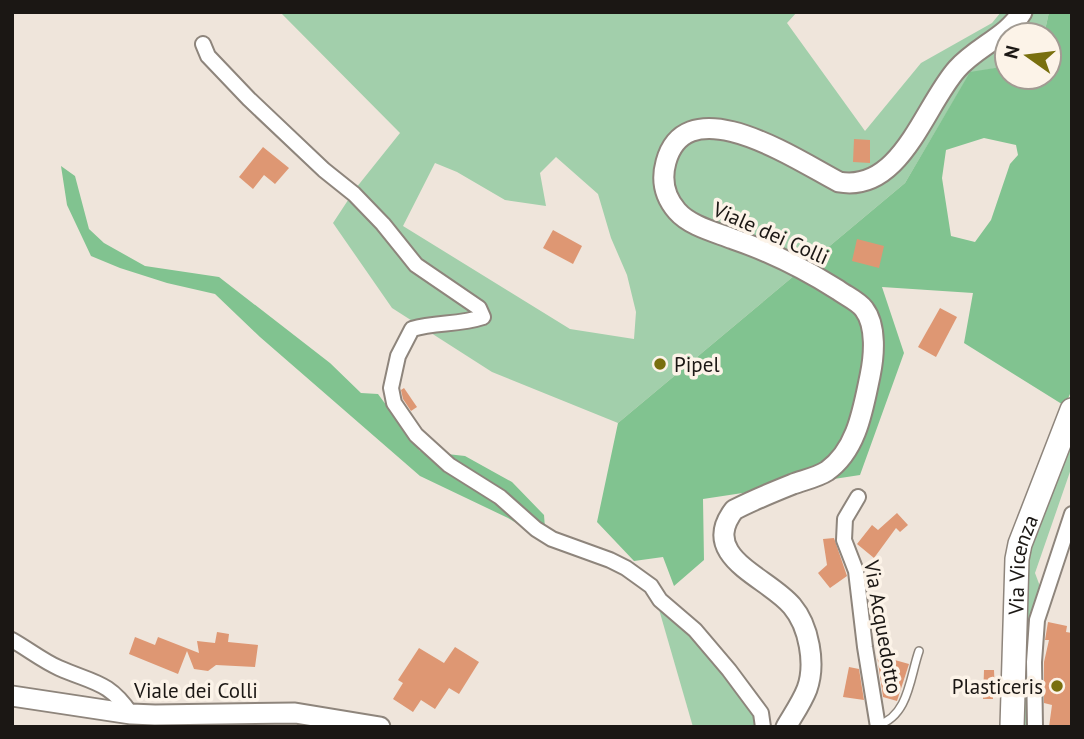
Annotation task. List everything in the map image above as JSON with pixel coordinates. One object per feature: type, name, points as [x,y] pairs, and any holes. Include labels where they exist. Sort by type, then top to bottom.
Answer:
[{"type":"main road","name":"Viale dei Colli","points":[[786,727],[808,686],[811,660],[807,637],[794,607],[729,554],[724,542],[724,530],[727,519],[734,510],[825,472],[847,450],[862,414],[873,361],[869,319],[864,309],[856,302],[808,271],[759,248],[705,229],[677,212],[666,195],[663,175],[670,150],[684,136],[704,127],[739,131],[839,183],[855,185],[888,168],[902,153],[954,71],[995,40],[1023,12]]},
{"type":"main road","name":"Via Vicenza","points":[[1012,727],[1017,559],[1025,531],[1072,410]]},
{"type":"main road","name":"Viale dei Colli","points":[[12,696],[131,713],[295,713],[380,727]]},
{"type":"street","points":[[203,44],[208,55],[249,99],[324,170],[354,194],[383,224],[416,265],[479,308],[483,317],[467,323],[433,323],[412,328],[402,348],[394,370],[391,395],[416,435],[449,465],[500,497],[536,529],[552,539],[618,564],[651,586],[660,600],[695,630],[729,670],[761,713],[764,727]]},
{"type":"street","name":"Via Acquedotto","points":[[858,497],[845,519],[844,540],[856,571],[864,647],[878,726]]},
{"type":"street","points":[[1035,727],[1034,662],[1037,620],[1072,514]]},
{"type":"street","points":[[12,640],[57,667],[109,688],[120,696],[131,713]]},
{"type":"lane","points":[[878,726],[887,722],[902,702],[911,685],[919,651]]},
{"type":"green space","points":[[280,12],[797,12],[787,23],[865,131],[921,63],[993,22],[993,69],[970,73],[905,183],[618,423],[492,372],[392,308],[333,223],[356,188],[400,133]],"holes":[[[556,157],[598,194],[611,238],[627,275],[636,312],[634,339],[570,329],[403,226],[435,163],[457,172],[505,200],[546,206],[540,173]]]},
{"type":"green space","points":[[1001,12],[1049,12],[1047,21],[994,21]]},
{"type":"green space","points":[[1049,12],[1072,12],[1072,389],[1065,406],[964,343],[973,293],[882,287],[904,353],[860,475],[703,499],[704,560],[674,586],[663,557],[634,561],[597,522],[618,423],[905,183],[970,72],[993,68],[993,91],[1063,91],[1063,21],[1047,21]],"holes":[[[984,138],[1016,145],[1018,155],[1010,164],[991,220],[975,242],[951,236],[942,178],[946,150]]]},
{"type":"green space","points":[[61,166],[75,176],[89,229],[104,243],[145,266],[219,277],[330,363],[361,393],[378,394],[420,451],[465,456],[512,482],[544,515],[546,541],[508,518],[420,476],[260,337],[215,294],[167,283],[91,256],[67,205]]},
{"type":"green space","points":[[1072,433],[1072,466],[1035,573],[1041,589],[1028,727],[1021,727],[1025,561]]},
{"type":"green space","points":[[658,606],[687,625],[758,714],[761,727],[693,727]]},
{"type":"building","points":[[854,139],[870,140],[870,163],[853,162]]},
{"type":"building","points":[[263,147],[289,168],[275,184],[264,175],[253,189],[239,177]]},
{"type":"building","points":[[553,230],[582,246],[573,264],[543,248]]},
{"type":"building","points":[[857,239],[884,246],[879,268],[852,261]]},
{"type":"building","points":[[940,308],[957,317],[936,357],[918,347]]},
{"type":"building","points":[[404,388],[417,407],[411,411],[403,399],[401,390]]},
{"type":"building","points":[[897,513],[908,525],[900,532],[896,528],[874,558],[857,544],[872,525],[878,530]]},
{"type":"building","points":[[834,538],[847,576],[830,588],[818,573],[827,565],[823,539]]},
{"type":"building","name":"Plasticeris","points":[[1048,622],[1067,626],[1066,632],[1072,633],[1072,727],[1049,727],[1052,705],[1044,703],[1044,662],[1049,640],[1045,640]]},
{"type":"building","points":[[217,632],[229,634],[228,642],[258,645],[255,667],[216,665],[208,671],[194,669],[187,651],[178,674],[129,654],[135,637],[155,645],[158,637],[199,653],[197,641],[215,643]]},
{"type":"building","points":[[455,647],[479,662],[459,694],[449,688],[435,709],[421,700],[413,712],[393,699],[403,683],[398,680],[419,648],[444,663]]},
{"type":"building","points":[[877,655],[909,664],[897,701],[883,697]]},
{"type":"building","points":[[849,667],[859,669],[864,700],[843,697]]},
{"type":"building","points":[[984,670],[994,670],[993,699],[983,699]]},
{"type":"place","name":"Pipel","points":[[660,364]]},
{"type":"place","name":"Plasticeris","points":[[1057,686]]}]
